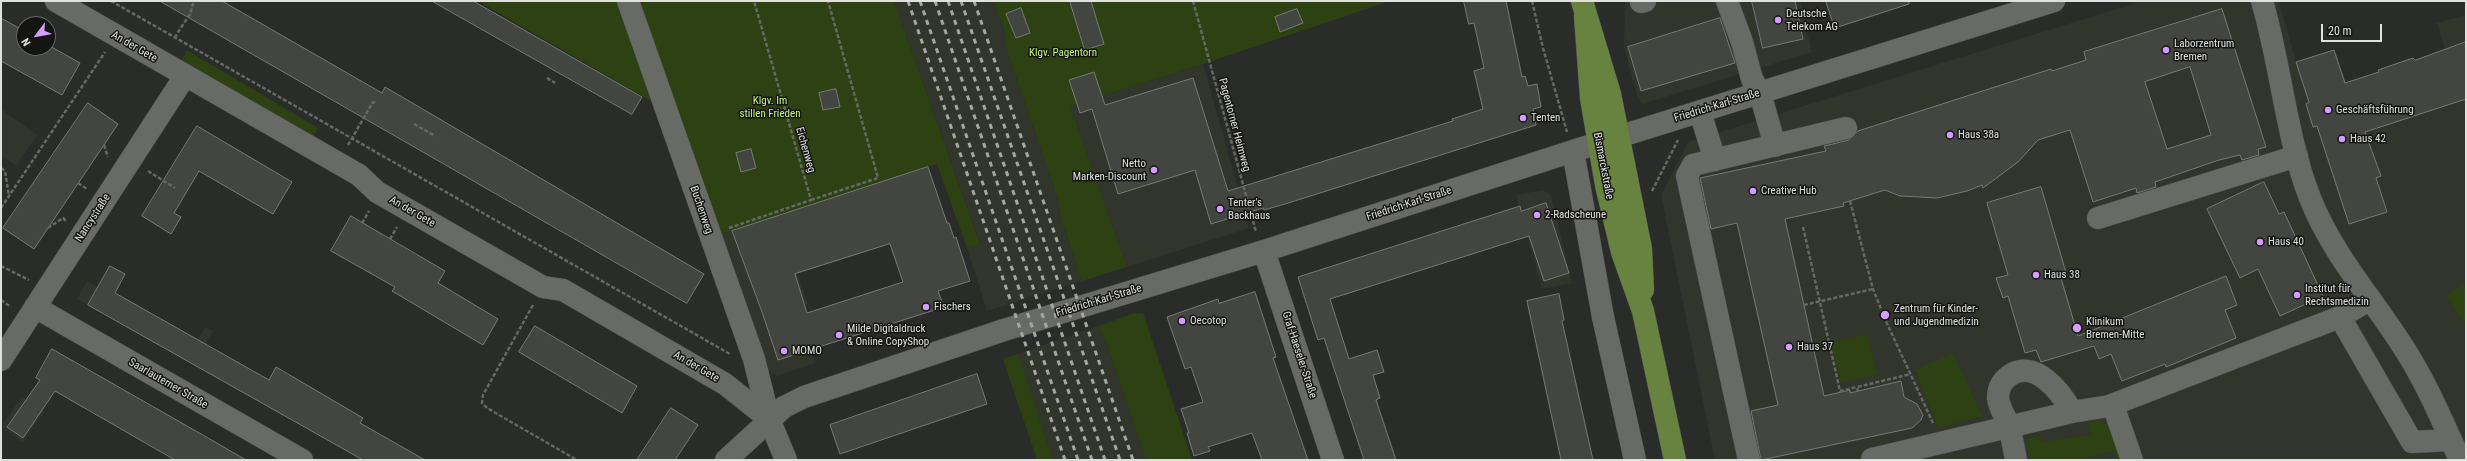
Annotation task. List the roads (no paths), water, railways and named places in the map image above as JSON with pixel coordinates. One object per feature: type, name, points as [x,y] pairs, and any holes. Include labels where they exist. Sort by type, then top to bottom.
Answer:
[{"type":"main road","name":"Bismarckstraße","points":[[1583,9],[1608,87],[1636,221],[1641,249],[1643,311]]},
{"type":"main road","name":"Bismarckstraße","points":[[1583,9],[1590,93],[1598,143],[1622,252],[1643,311],[1675,460]]},
{"type":"street","name":"An der Gete","points":[[56,1],[359,175],[377,192],[543,287],[563,290],[725,384],[769,419]]},
{"type":"street","name":"Buchenweg","points":[[628,1],[756,369],[769,419],[786,460]]},
{"type":"street","points":[[1726,1],[1742,42],[1752,79],[1760,93],[1775,146]]},
{"type":"street","name":"Friedrich-Karl-Straße","points":[[726,460],[769,419],[784,407],[804,397],[1004,330],[1574,158],[1598,143],[1619,137],[1702,120],[1760,93],[2054,1]]},
{"type":"street","points":[[2262,1],[2271,30],[2297,156],[2310,197],[2324,230],[2418,371],[2438,408],[2460,460]]},
{"type":"street","name":"Nancystraße","points":[[1,360],[185,76]]},
{"type":"street","points":[[1702,120],[1715,160]]},
{"type":"street","points":[[1749,460],[1687,176],[1693,165],[1846,128]]},
{"type":"street","points":[[2098,218],[2297,156]]},
{"type":"street","points":[[1574,158],[1603,317],[1635,460]]},
{"type":"street","name":"Graf-Haeseler-Straße","points":[[1264,251],[1333,460]]},
{"type":"street","points":[[1872,459],[1943,441],[2072,412],[2114,405],[2340,317],[2370,300]]},
{"type":"street","name":"Saarlauterner Straße","points":[[35,307],[302,460]]},
{"type":"street","points":[[2340,317],[2412,442],[2451,440]]},
{"type":"street","points":[[2016,460],[2009,427],[1998,398],[2001,384],[2016,372],[2028,370],[2051,383],[2063,396],[2072,412]]},
{"type":"street","points":[[2114,405],[2132,460]]},
{"type":"railway","points":[[908,1],[1065,460]]},
{"type":"railway","points":[[920,1],[1078,460]]},
{"type":"railway","points":[[935,1],[1092,460]]},
{"type":"railway","points":[[948,1],[1105,460]]},
{"type":"railway","points":[[961,1],[1120,460]]},
{"type":"railway","points":[[974,1],[1133,460]]},
{"type":"place","name":"Deutsche Telekom AG","points":[[1778,20]]},
{"type":"place","name":"Laborzentrum Bremen","points":[[2166,50]]},
{"type":"place","name":"Geschäftsführung","points":[[2328,110]]},
{"type":"place","name":"Tenten","points":[[1523,118]]},
{"type":"place","name":"Haus 38a","points":[[1950,135]]},
{"type":"place","name":"Haus 42","points":[[2342,139]]},
{"type":"place","name":"Netto Marken-Discount","points":[[1154,170]]},
{"type":"place","name":"Creative Hub","points":[[1753,191]]},
{"type":"place","name":"Tenter's Backhaus","points":[[1220,209]]},
{"type":"place","name":"2-Radscheune","points":[[1537,215]]},
{"type":"place","name":"Haus 40","points":[[2260,242]]},
{"type":"place","name":"Haus 38","points":[[2036,275]]},
{"type":"place","name":"Institut für Rechtsmedizin","points":[[2297,295]]},
{"type":"place","name":"Fischers","points":[[926,307]]},
{"type":"place","name":"Zentrum für Kinder- und Jugendmedizin","points":[[1885,315]]},
{"type":"place","name":"Oecotop","points":[[1182,321]]},
{"type":"place","name":"Klinikum Bremen-Mitte","points":[[2077,328]]},
{"type":"place","name":"Milde Digitaldruck & Online CopyShop","points":[[839,335]]},
{"type":"place","name":"Haus 37","points":[[1789,347]]},
{"type":"place","name":"MOMO","points":[[784,351]]},
{"type":"park label","name":"Klgv. Pagentorn","points":[[1063,53]]},
{"type":"park label","name":"Klgv. Im stillen Frieden","points":[[770,107]]}]
